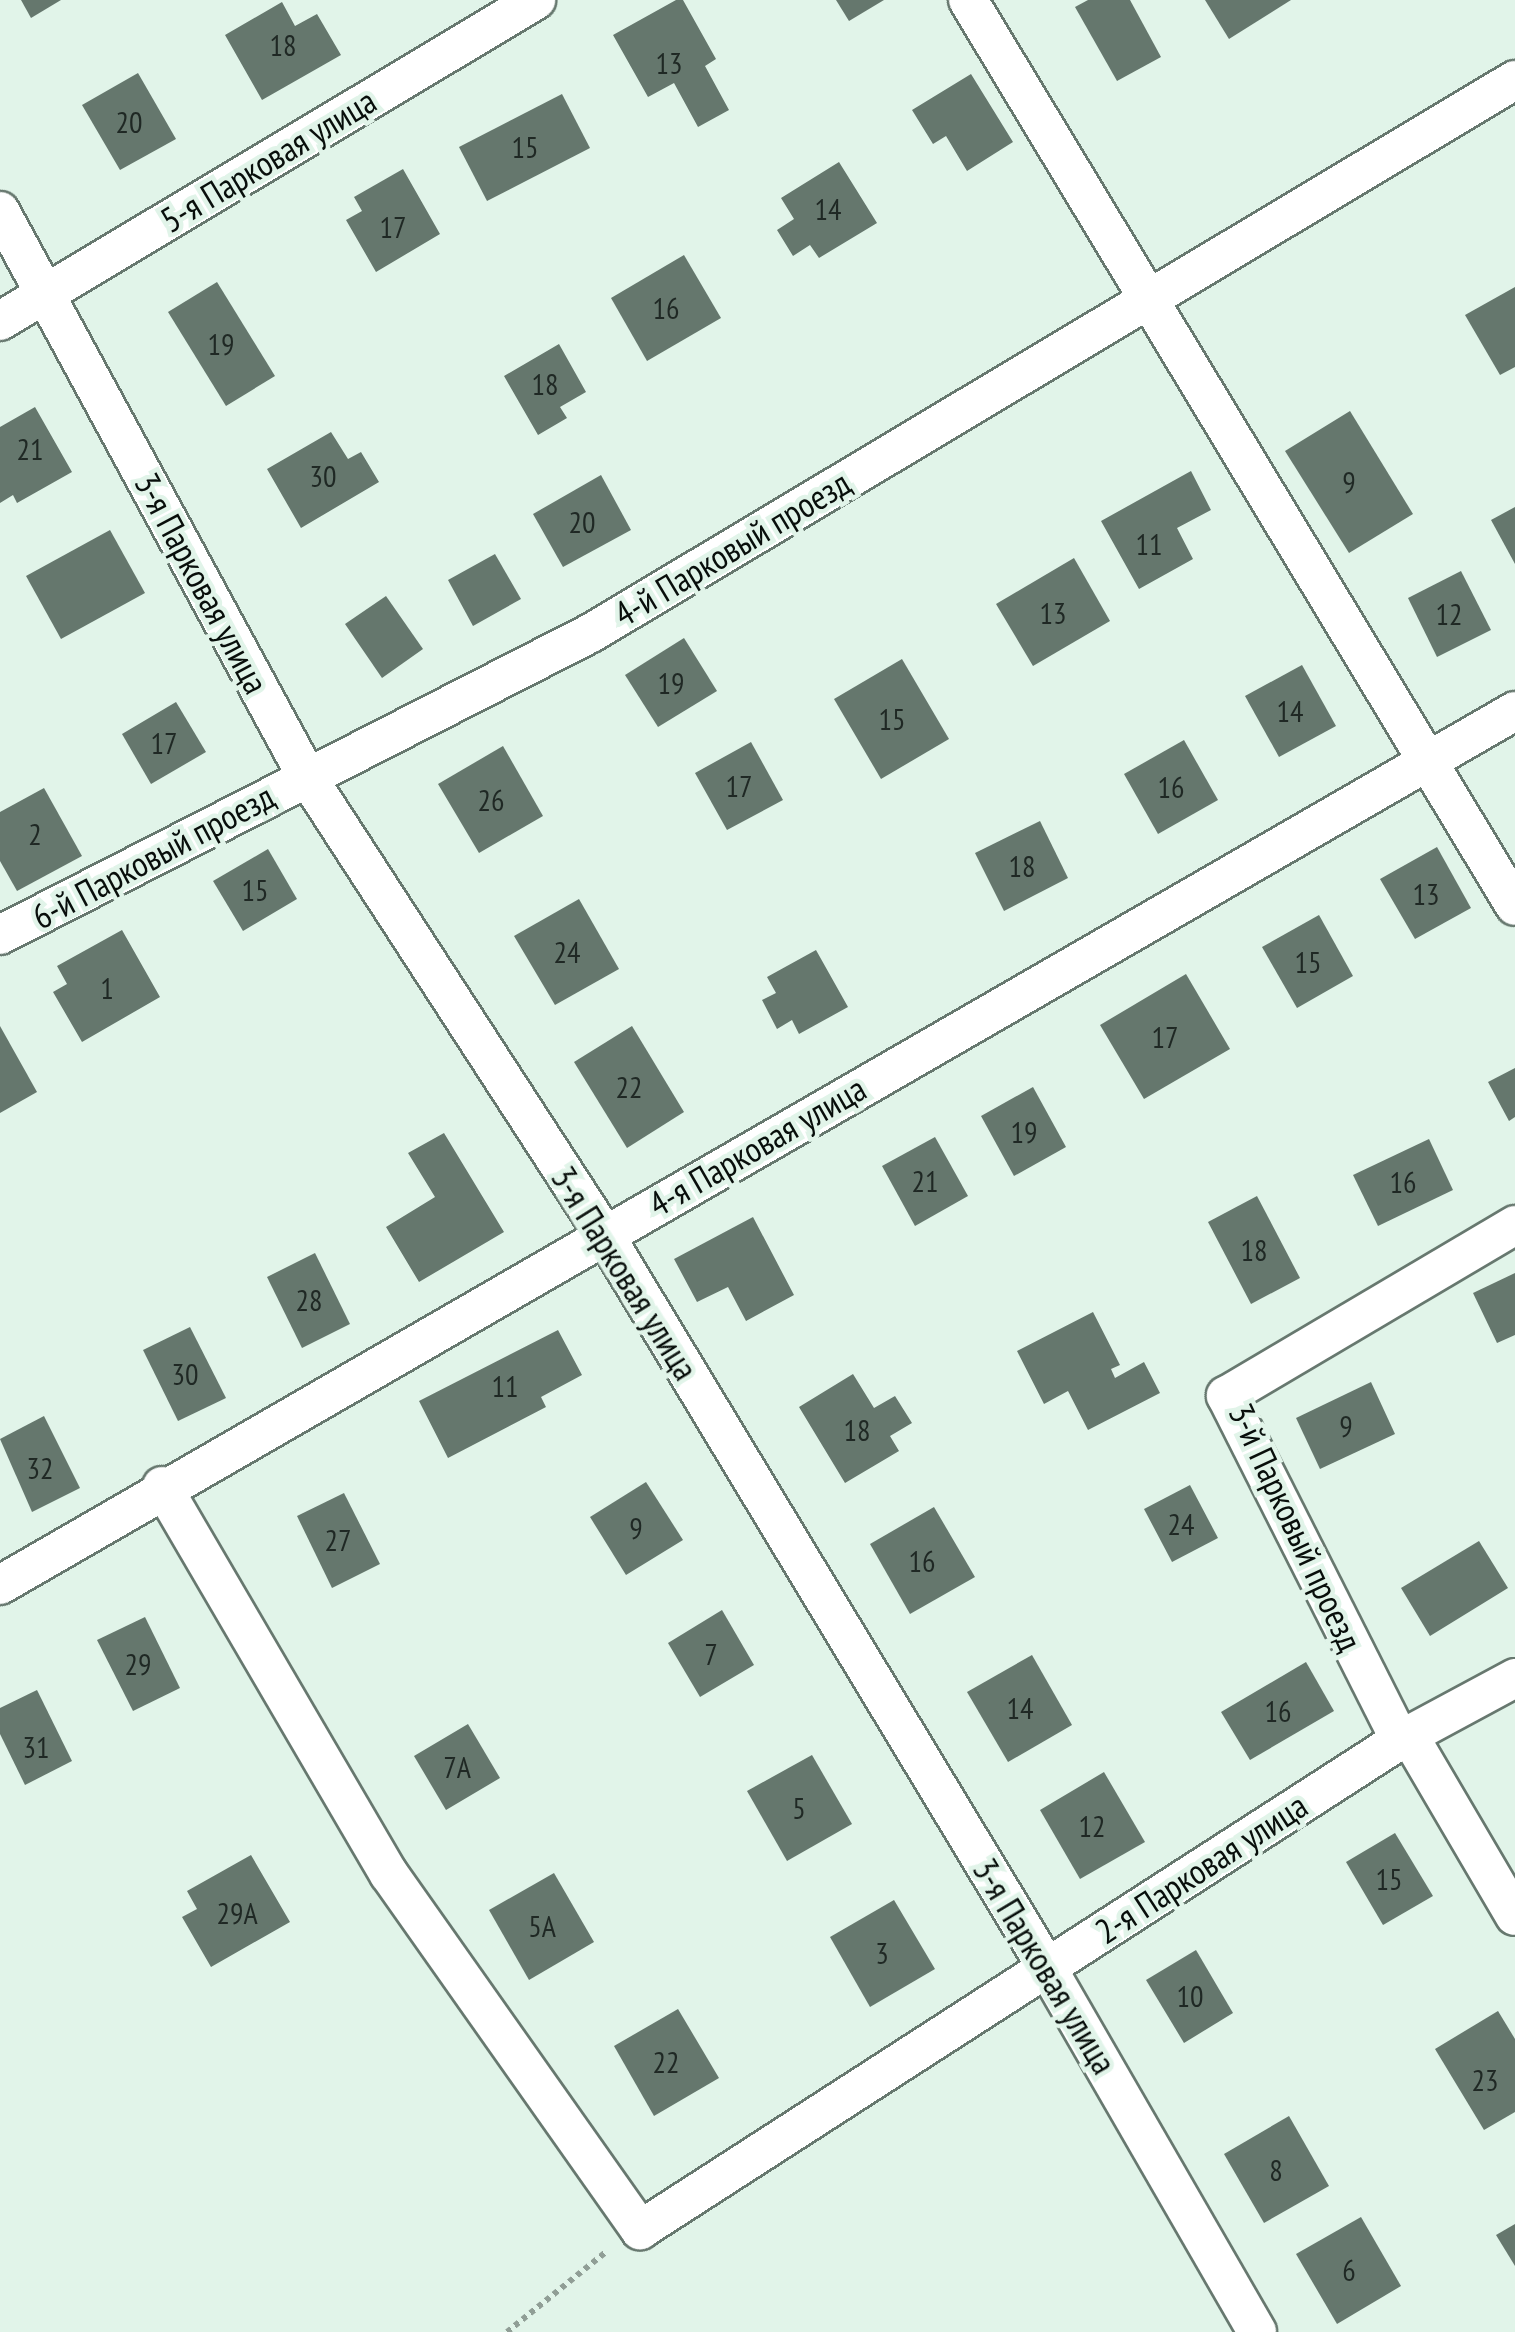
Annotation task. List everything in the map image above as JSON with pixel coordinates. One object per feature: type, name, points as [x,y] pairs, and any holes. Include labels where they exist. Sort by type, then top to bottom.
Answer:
[{"type":"street","name":"5-я Парковая улица","points":[[0,322],[536,0]]},
{"type":"street","points":[[968,0],[1515,906]]},
{"type":"street","name":"4-й Парковый проезд","points":[[306,775],[591,633],[1515,80]]},
{"type":"street","name":"3-я Парковая улица","points":[[0,211],[306,775],[604,1234],[1046,1966],[1257,2332]]},
{"type":"street","name":"4-я Парковая улица","points":[[0,1585],[162,1486],[1515,711]]},
{"type":"street","name":"6-й Парковый проезд","points":[[0,936],[306,775]]},
{"type":"street","name":"3-й Парковый проезд","points":[[1406,1740],[1226,1396],[1515,1225]]},
{"type":"street","points":[[162,1486],[389,1874],[640,2230]]},
{"type":"street","name":"2-я Парковая улица","points":[[640,2230],[1046,1966],[1406,1740],[1515,1678]]},
{"type":"street","points":[[1406,1740],[1515,1916]]},
{"type":"path","points":[[507,2332],[640,2230]]},
{"type":"building","points":[[21,0],[61,0],[31,18]]},
{"type":"building","points":[[676,0],[683,0],[716,59],[705,66],[729,110],[698,127],[674,83],[648,97],[613,35]]},
{"type":"building","points":[[836,0],[884,0],[849,21]]},
{"type":"building","points":[[1088,0],[1130,0],[1161,57],[1117,81],[1075,7]]},
{"type":"building","points":[[1205,0],[1291,0],[1229,39]]},
{"type":"building","points":[[282,2],[295,26],[317,14],[341,55],[262,100],[225,35]]},
{"type":"building","points":[[138,73],[176,139],[120,170],[82,105]]},
{"type":"building","points":[[971,74],[1013,142],[967,171],[946,136],[933,144],[912,110]]},
{"type":"building","points":[[562,94],[590,148],[487,201],[459,147]]},
{"type":"building","points":[[839,162],[877,223],[819,258],[810,245],[793,256],[777,230],[794,219],[781,198]]},
{"type":"building","points":[[403,169],[440,234],[376,272],[346,220],[362,211],[354,197]]},
{"type":"building","points":[[684,255],[721,318],[647,361],[611,298]]},
{"type":"building","points":[[217,282],[275,376],[226,406],[168,312]]},
{"type":"building","points":[[1515,287],[1515,367],[1500,375],[1465,315]]},
{"type":"building","points":[[559,344],[586,392],[560,407],[567,418],[538,435],[504,376]]},
{"type":"building","points":[[35,407],[72,472],[17,503],[13,495],[0,503],[0,427]]},
{"type":"building","points":[[1350,411],[1413,514],[1349,553],[1285,451]]},
{"type":"building","points":[[331,432],[348,459],[361,452],[379,482],[301,528],[267,469]]},
{"type":"building","points":[[1191,471],[1211,510],[1177,528],[1193,559],[1139,589],[1101,521]]},
{"type":"building","points":[[601,475],[631,530],[563,567],[533,514]]},
{"type":"building","points":[[1515,507],[1515,564],[1491,520]]},
{"type":"building","points":[[110,530],[145,593],[61,639],[26,576]]},
{"type":"building","points":[[495,554],[521,599],[473,626],[448,580]]},
{"type":"building","points":[[1074,558],[1110,621],[1033,666],[996,604]]},
{"type":"building","points":[[1461,571],[1491,630],[1437,657],[1408,598]]},
{"type":"building","points":[[386,596],[423,649],[382,678],[345,624]]},
{"type":"building","points":[[684,638],[717,691],[658,727],[625,675]]},
{"type":"building","points":[[902,659],[949,739],[881,779],[834,699]]},
{"type":"building","points":[[1302,665],[1336,726],[1279,757],[1245,696]]},
{"type":"building","points":[[176,702],[206,752],[151,784],[122,734]]},
{"type":"building","points":[[1184,740],[1218,800],[1158,834],[1124,774]]},
{"type":"building","points":[[751,742],[783,800],[727,830],[695,773]]},
{"type":"building","points":[[503,746],[543,816],[479,853],[438,784]]},
{"type":"building","points":[[44,788],[82,856],[17,891],[0,861],[0,812]]},
{"type":"building","points":[[1040,821],[1068,878],[1004,911],[975,853]]},
{"type":"building","points":[[1437,847],[1471,908],[1415,939],[1380,879]]},
{"type":"building","points":[[268,849],[297,899],[243,931],[213,881]]},
{"type":"building","points":[[579,899],[619,969],[555,1005],[514,936]]},
{"type":"building","points":[[1319,915],[1353,976],[1297,1008],[1262,947]]},
{"type":"building","points":[[122,930],[160,997],[82,1042],[53,992],[67,984],[57,966]]},
{"type":"building","points":[[816,950],[848,1007],[799,1034],[792,1020],[777,1029],[762,1000],[776,993],[767,977]]},
{"type":"building","points":[[1186,974],[1230,1049],[1144,1099],[1100,1025]]},
{"type":"building","points":[[0,1026],[37,1092],[0,1113]]},
{"type":"building","points":[[632,1026],[684,1112],[627,1148],[574,1062]]},
{"type":"building","points":[[1515,1068],[1515,1117],[1509,1121],[1488,1082]]},
{"type":"building","points":[[1033,1087],[1066,1147],[1014,1176],[981,1116]]},
{"type":"building","points":[[444,1133],[504,1232],[419,1282],[386,1227],[435,1197],[408,1153]]},
{"type":"building","points":[[935,1137],[968,1196],[915,1226],[882,1166]]},
{"type":"building","points":[[1429,1139],[1453,1190],[1378,1226],[1353,1175]]},
{"type":"building","points":[[1257,1196],[1300,1278],[1251,1304],[1208,1222]]},
{"type":"building","points":[[753,1217],[794,1295],[746,1321],[728,1287],[697,1302],[674,1259]]},
{"type":"building","points":[[315,1253],[350,1324],[302,1348],[267,1277]]},
{"type":"building","points":[[1515,1273],[1515,1335],[1497,1343],[1473,1293]]},
{"type":"building","points":[[1093,1312],[1120,1365],[1111,1369],[1115,1378],[1144,1362],[1160,1393],[1088,1430],[1068,1391],[1044,1404],[1017,1351]]},
{"type":"building","points":[[190,1327],[226,1398],[178,1421],[143,1350]]},
{"type":"building","points":[[558,1330],[582,1375],[541,1397],[546,1407],[448,1458],[419,1401]]},
{"type":"building","points":[[853,1374],[874,1408],[895,1396],[912,1423],[890,1436],[899,1451],[845,1483],[799,1407]]},
{"type":"building","points":[[1371,1382],[1395,1434],[1320,1469],[1296,1418]]},
{"type":"building","points":[[44,1416],[80,1488],[32,1512],[0,1439]]},
{"type":"building","points":[[646,1482],[683,1540],[626,1575],[590,1517]]},
{"type":"building","points":[[1190,1485],[1218,1538],[1172,1562],[1144,1509]]},
{"type":"building","points":[[344,1493],[380,1564],[332,1588],[297,1516]]},
{"type":"building","points":[[934,1507],[975,1577],[910,1614],[870,1544]]},
{"type":"building","points":[[1479,1541],[1508,1588],[1430,1636],[1401,1588]]},
{"type":"building","points":[[722,1610],[754,1665],[700,1697],[668,1643]]},
{"type":"building","points":[[145,1617],[180,1688],[133,1711],[97,1640]]},
{"type":"building","points":[[1032,1655],[1072,1725],[1008,1762],[967,1692]]},
{"type":"building","points":[[1306,1662],[1334,1711],[1250,1760],[1221,1712]]},
{"type":"building","points":[[37,1690],[72,1761],[25,1785],[0,1734],[0,1708]]},
{"type":"building","points":[[468,1724],[500,1778],[446,1810],[414,1756]]},
{"type":"building","points":[[812,1755],[852,1824],[787,1861],[747,1791]]},
{"type":"building","points":[[1104,1772],[1145,1842],[1080,1879],[1040,1810]]},
{"type":"building","points":[[1395,1833],[1433,1896],[1383,1925],[1346,1862]]},
{"type":"building","points":[[251,1855],[290,1922],[211,1967],[182,1917],[197,1909],[187,1891]]},
{"type":"building","points":[[554,1873],[594,1942],[529,1980],[489,1910]]},
{"type":"building","points":[[894,1900],[935,1969],[870,2007],[830,1937]]},
{"type":"building","points":[[1196,1950],[1233,2013],[1184,2043],[1146,1980]]},
{"type":"building","points":[[678,2009],[719,2078],[654,2116],[614,2046]]},
{"type":"building","points":[[1498,2011],[1515,2039],[1515,2112],[1484,2130],[1435,2049]]},
{"type":"building","points":[[1289,2116],[1329,2186],[1264,2223],[1224,2154]]},
{"type":"building","points":[[1361,2217],[1401,2286],[1337,2324],[1296,2254]]},
{"type":"building","points":[[1515,2224],[1515,2266],[1496,2235]]}]
